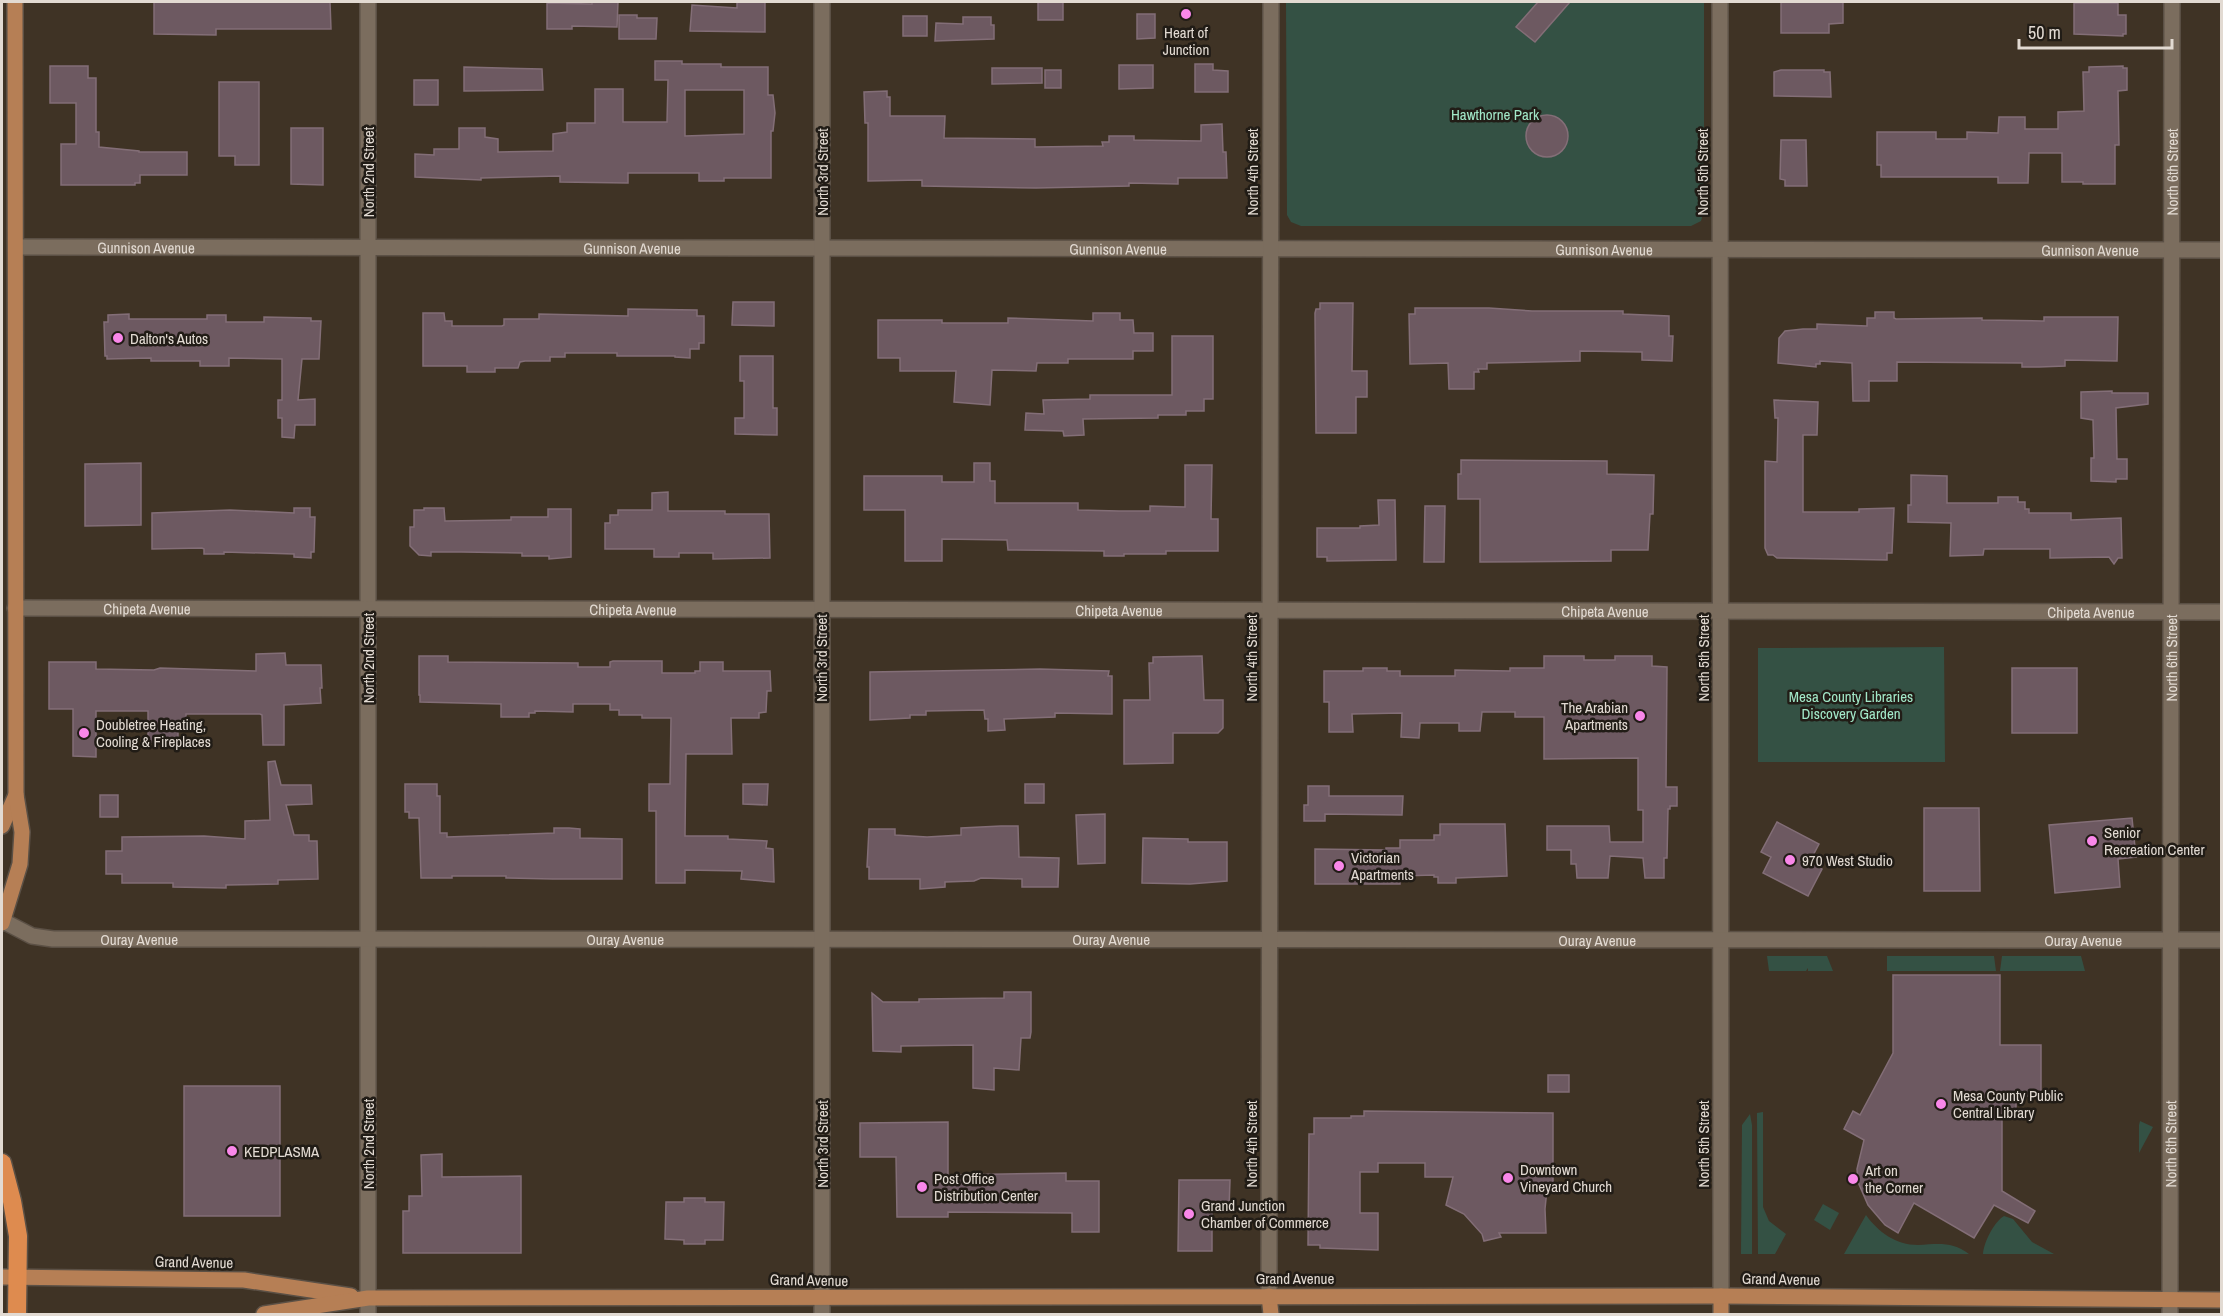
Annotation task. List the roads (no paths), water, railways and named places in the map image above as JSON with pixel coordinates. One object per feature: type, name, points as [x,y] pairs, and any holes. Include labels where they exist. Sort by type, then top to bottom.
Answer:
[{"type":"highway","points":[[2,1163],[18,1236],[9,1277],[16,1314]]},
{"type":"main road","points":[[2,922],[20,864],[22,832],[16,795],[15,2]]},
{"type":"main road","points":[[2,826],[16,795]]},
{"type":"main road","name":"Grand Avenue","points":[[9,1277],[244,1280],[368,1298],[1721,1296],[2170,1307],[2222,1300]]},
{"type":"main road","name":"North 4th Street","points":[[1269,1296],[1271,1314]]},
{"type":"main road","name":"North 5th Street","points":[[1721,1296],[1721,1314]]},
{"type":"main road","name":"Grand Avenue","points":[[264,1314],[368,1298]]},
{"type":"street","name":"North 2nd Street","points":[[368,2],[368,1314]]},
{"type":"street","name":"North 3rd Street","points":[[822,2],[822,1314]]},
{"type":"street","name":"North 4th Street","points":[[1269,1296],[1270,2]]},
{"type":"street","name":"North 5th Street","points":[[1720,2],[1721,1296]]},
{"type":"street","name":"North 6th Street","points":[[2170,1307],[2172,2]]},
{"type":"street","name":"Gunnison Avenue","points":[[16,247],[2222,250]]},
{"type":"street","name":"Chipeta Avenue","points":[[15,609],[2222,612]]},
{"type":"street","name":"Ouray Avenue","points":[[2,922],[32,936],[53,939],[2222,940]]},
{"type":"place","name":"Heart of Junction","points":[[1186,14]]},
{"type":"place","name":"Dalton's Autos","points":[[118,338]]},
{"type":"place","name":"The Arabian Apartments","points":[[1640,716]]},
{"type":"place","name":"Doubletree Heating, Cooling & Fireplaces","points":[[84,733]]},
{"type":"place","name":"Senior Recreation Center","points":[[2092,841]]},
{"type":"place","name":"970 West Studio","points":[[1790,860]]},
{"type":"place","name":"Victorian Apartments","points":[[1339,866]]},
{"type":"place","name":"Mesa County Public Central Library","points":[[1941,1104]]},
{"type":"place","name":"KEDPLASMA","points":[[232,1151]]},
{"type":"place","name":"Downtown Vineyard Church","points":[[1508,1178]]},
{"type":"place","name":"Art on the Corner","points":[[1853,1179]]},
{"type":"place","name":"Post Office Distribution Center","points":[[922,1187]]},
{"type":"place","name":"Grand Junction Chamber of Commerce","points":[[1189,1214]]},
{"type":"park label","name":"Hawthorne Park","points":[[1495,114]]},
{"type":"park label","name":"Mesa County Libraries Discovery Garden","points":[[1851,704]]}]
